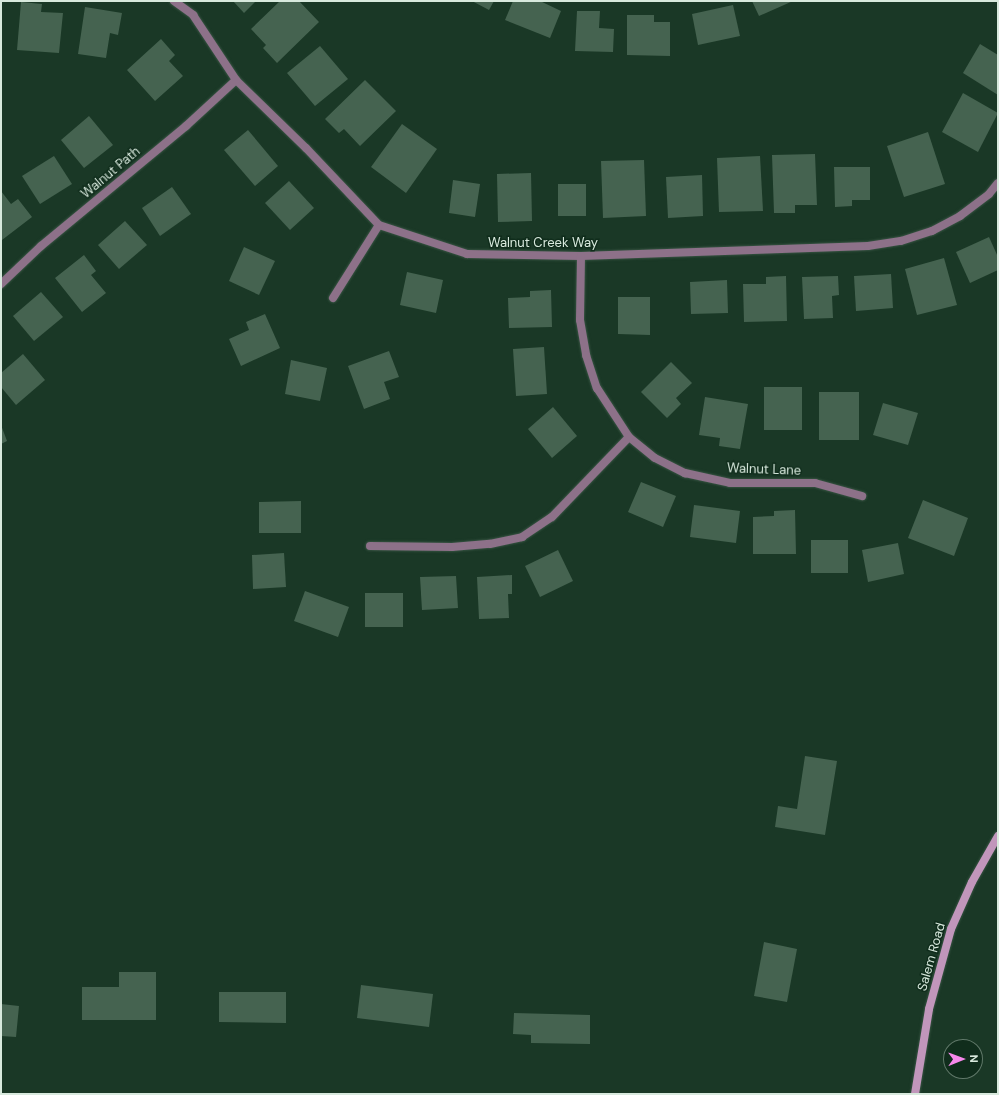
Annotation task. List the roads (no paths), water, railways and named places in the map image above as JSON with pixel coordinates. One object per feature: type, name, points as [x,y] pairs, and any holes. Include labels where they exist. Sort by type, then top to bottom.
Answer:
[{"type":"street","name":"Walnut Creek Way","points":[[174,1],[193,15],[236,80],[306,148],[379,225],[467,254],[581,256],[868,246],[902,241],[932,231],[960,216],[989,194],[998,183]]},
{"type":"street","name":"Walnut Path","points":[[1,284],[41,246],[186,126],[236,80]]},
{"type":"street","points":[[333,298],[379,225]]},
{"type":"street","name":"Walnut Lane","points":[[581,256],[580,320],[586,355],[597,388],[629,437],[655,458],[685,473],[730,483],[815,483],[862,496]]},
{"type":"street","points":[[370,546],[452,547],[490,544],[522,537],[552,518],[629,437]]},
{"type":"street","name":"Salem Road","points":[[915,1094],[929,1009],[951,929],[972,882],[998,836]]}]
